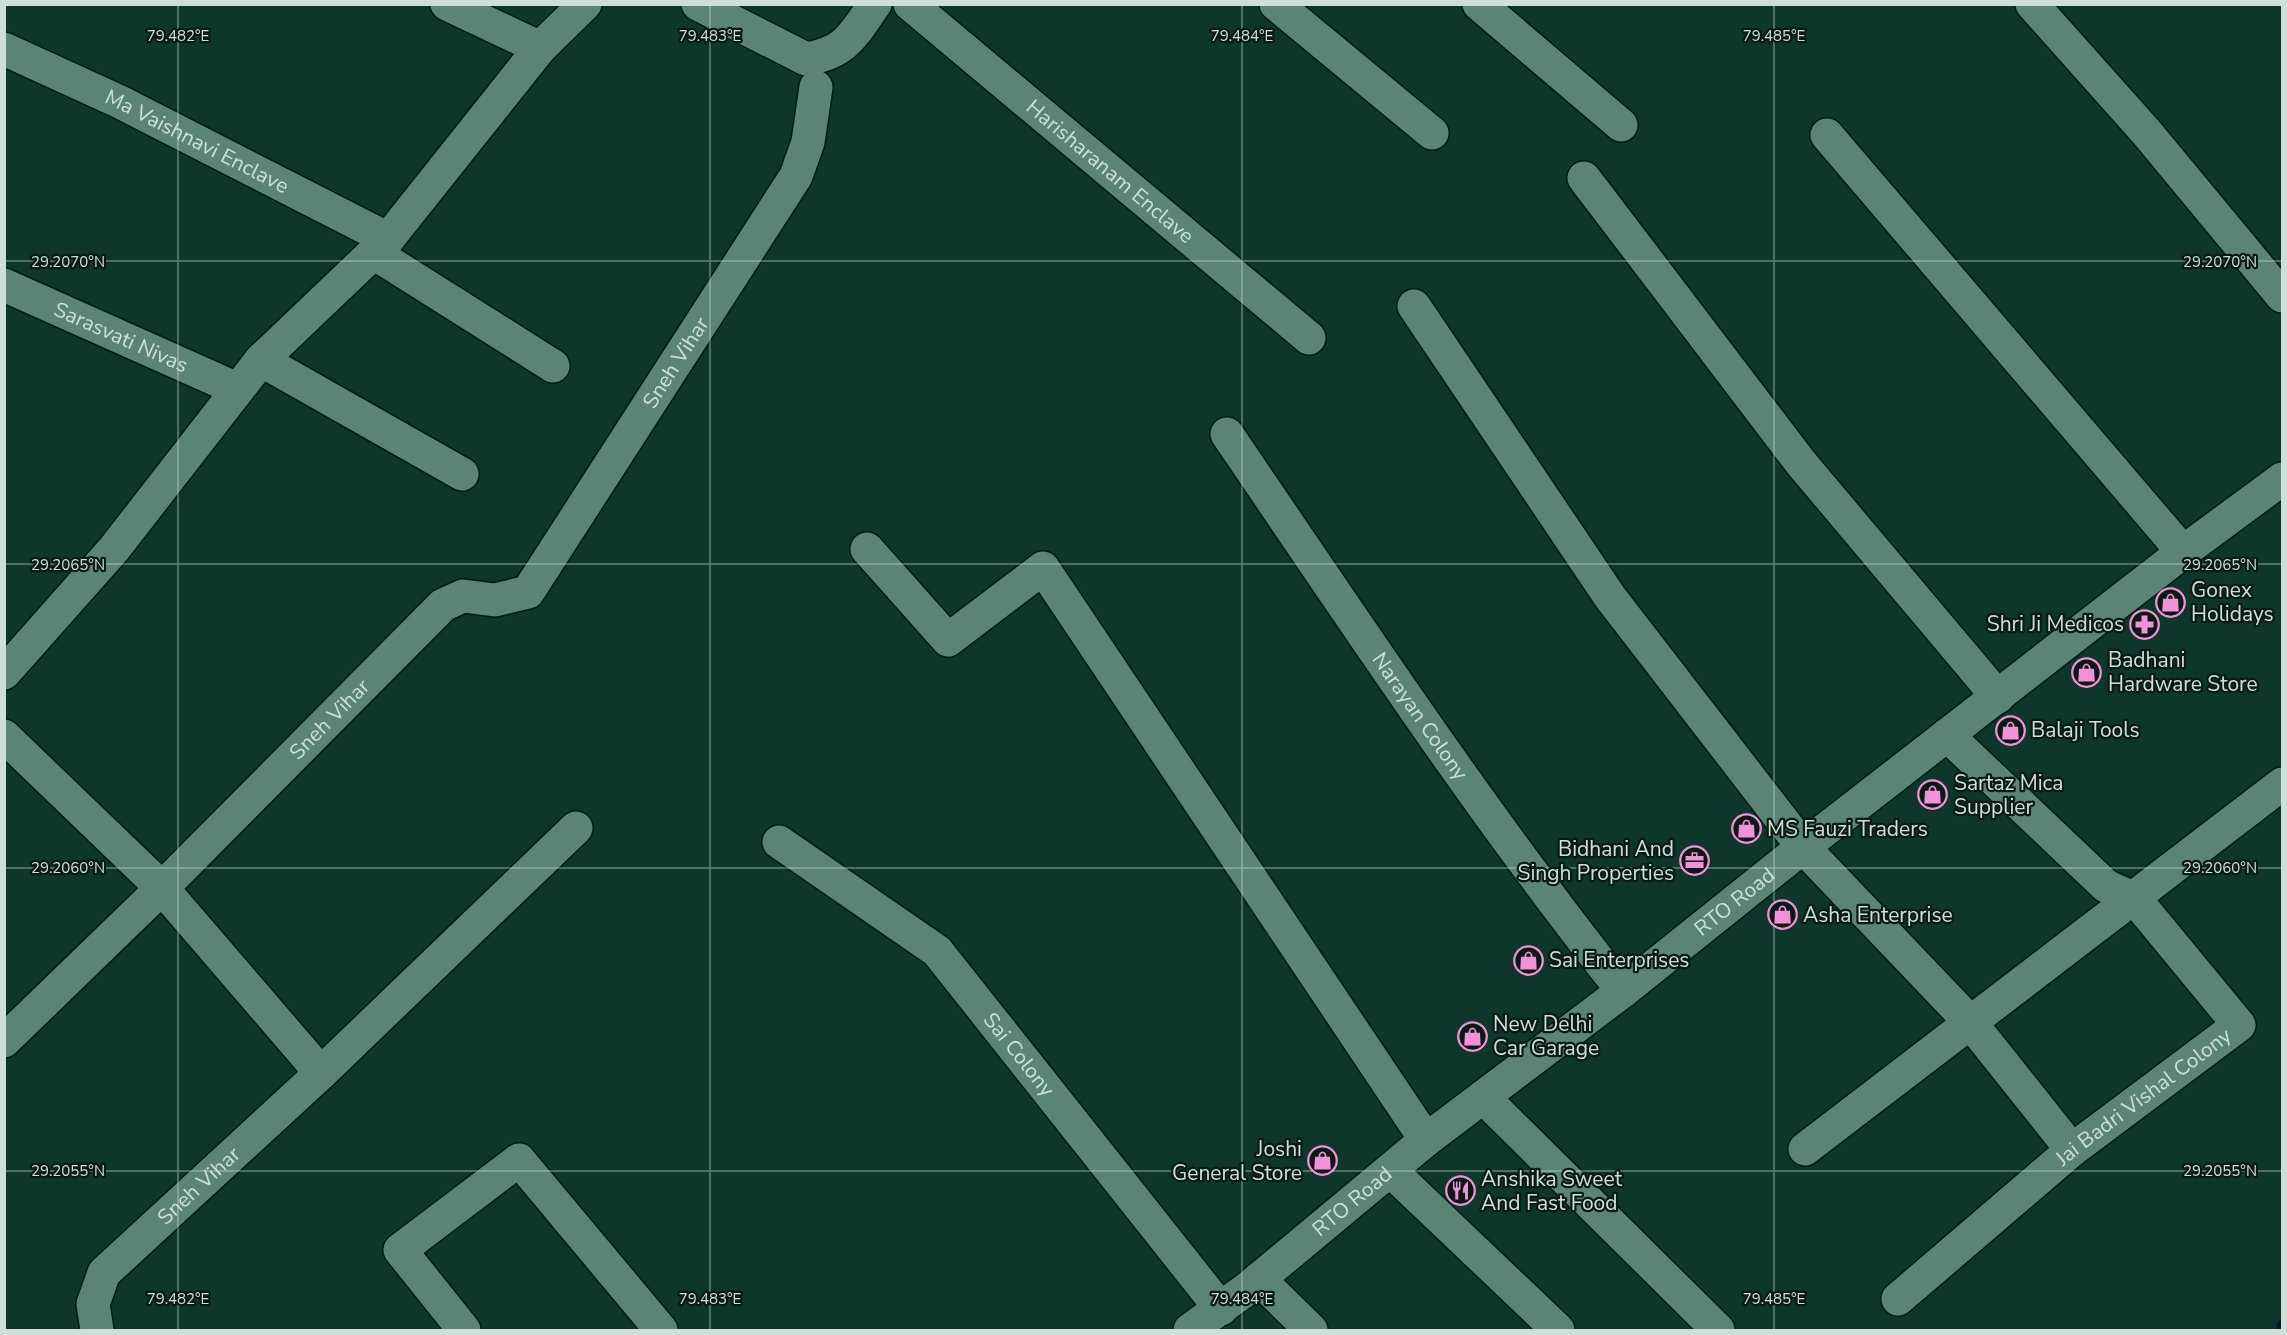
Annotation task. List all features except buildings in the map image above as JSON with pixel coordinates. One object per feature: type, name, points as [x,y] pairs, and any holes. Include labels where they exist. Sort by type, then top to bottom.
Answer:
[{"type":"street","points":[[447,4],[540,48]]},
{"type":"street","points":[[5,670],[114,549],[261,360],[381,246],[540,48],[585,4]]},
{"type":"street","points":[[698,4],[806,59],[825,56],[850,40],[875,4]]},
{"type":"street","name":"Harisharanam Enclave","points":[[910,4],[1309,338]]},
{"type":"street","points":[[1276,4],[1432,133]]},
{"type":"street","points":[[1479,4],[1621,125]]},
{"type":"street","points":[[2032,4],[2147,133],[2283,296]]},
{"type":"street","name":"Ma Vaishnavi Enclave","points":[[4,49],[120,102],[381,246],[553,366]]},
{"type":"street","name":"Sneh Vihar","points":[[4,1041],[162,888],[443,604],[463,596],[495,600],[528,592],[796,176],[808,142],[816,87]]},
{"type":"street","points":[[1827,135],[2003,344],[2183,552]]},
{"type":"street","points":[[1584,178],[1801,463],[1998,697]]},
{"type":"street","name":"Sarasvati Nivas","points":[[4,285],[237,389]]},
{"type":"street","points":[[1414,306],[1610,597],[1803,847],[1970,1022],[2072,1150]]},
{"type":"street","points":[[261,360],[462,474]]},
{"type":"street","name":"Narayan Colony","points":[[1227,434],[1424,723],[1586,945],[1623,991]]},
{"type":"street","name":"RTO Road","points":[[1190,1330],[1259,1280],[1426,1140],[1623,991],[1803,847],[2183,552],[2283,479]]},
{"type":"street","points":[[867,549],[948,640],[1043,568],[1426,1140]]},
{"type":"street","name":"Jai Badri Vishal Colony","points":[[1898,1299],[2072,1150],[2239,1025],[2135,899],[2106,886],[1947,735]]},
{"type":"street","points":[[4,736],[162,888],[321,1073]]},
{"type":"street","points":[[1805,1149],[2283,784]]},
{"type":"street","name":"Sneh Vihar","points":[[97,1330],[93,1304],[104,1273],[321,1073],[576,828]]},
{"type":"street","name":"Sai Colony","points":[[779,842],[937,951],[1221,1309]]},
{"type":"street","points":[[1483,1097],[1718,1330]]},
{"type":"street","points":[[464,1330],[400,1250],[519,1160],[661,1330]]},
{"type":"street","points":[[1391,1171],[1558,1330]]},
{"type":"street","points":[[1259,1280],[1311,1330]]},
{"type":"waterway","points":[[2281,1330],[2282,1325]]},
{"type":"place","name":"Gonex Holidays","points":[[2170,602]]},
{"type":"place","name":"Shri Ji Medicos","points":[[2145,624]]},
{"type":"place","name":"Badhani Hardware Store","points":[[2087,672]]},
{"type":"place","name":"Balaji Tools","points":[[2010,730]]},
{"type":"place","name":"Sartaz Mica Supplier","points":[[1933,795]]},
{"type":"place","name":"MS Fauzi Traders","points":[[1746,829]]},
{"type":"place","name":"Bidhani And Singh Properties","points":[[1695,861]]},
{"type":"place","name":"Asha Enterprise","points":[[1782,915]]},
{"type":"place","name":"Sai Enterprises","points":[[1528,960]]},
{"type":"place","name":"New Delhi Car Garage","points":[[1472,1036]]},
{"type":"place","name":"Joshi General Store","points":[[1323,1161]]},
{"type":"place","name":"Anshika Sweet And Fast Food","points":[[1460,1191]]}]
